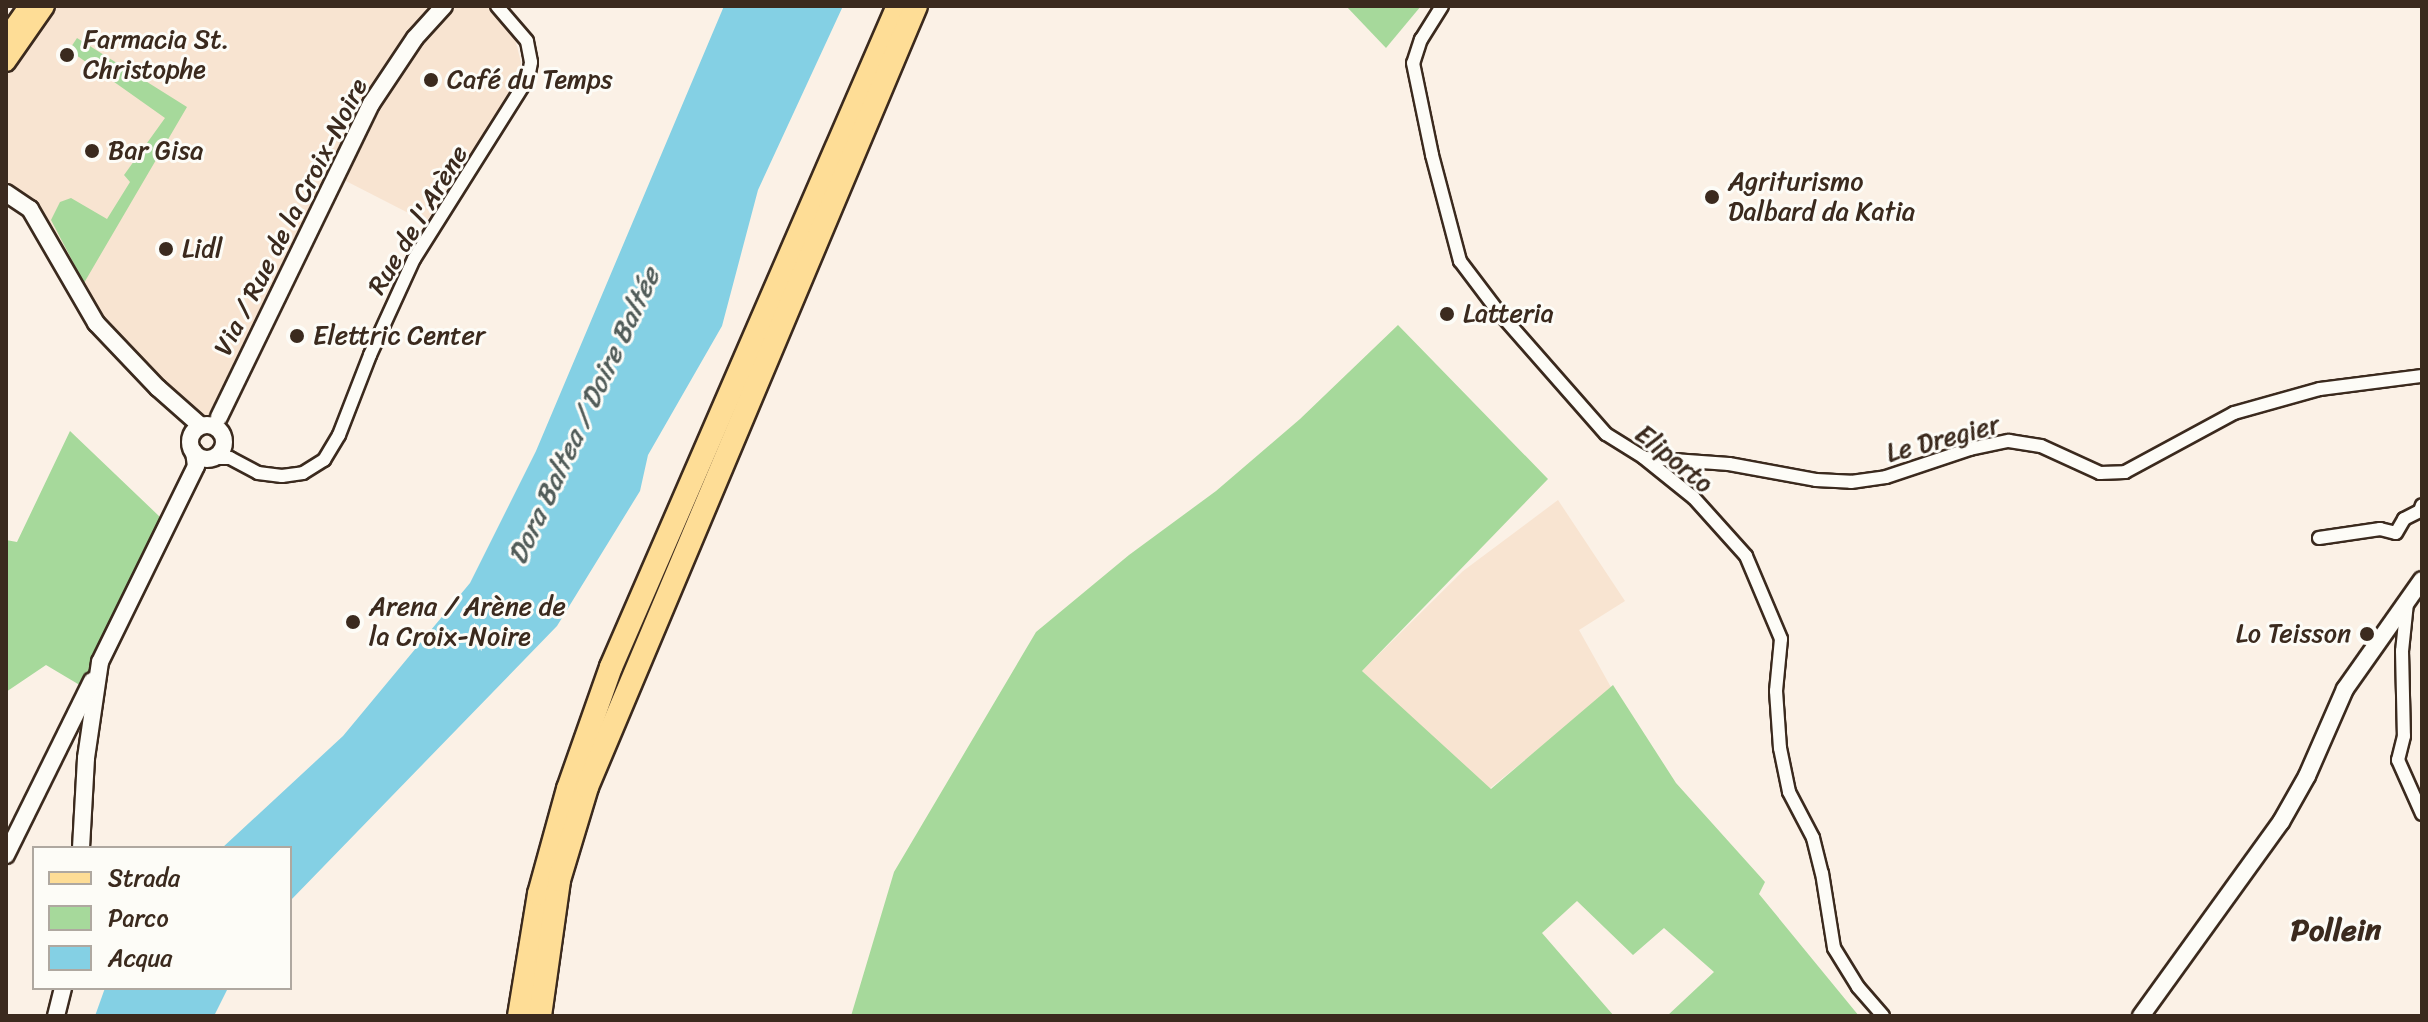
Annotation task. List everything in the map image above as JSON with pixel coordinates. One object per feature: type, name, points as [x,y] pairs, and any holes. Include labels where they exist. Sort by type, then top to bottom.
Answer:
[{"type":"highway","points":[[519,1016],[539,894],[568,789],[611,667],[898,6]]},
{"type":"highway","points":[[540,1016],[559,880],[587,787],[916,6]]},
{"type":"main road","points":[[6,38],[28,6]]},
{"type":"main road","points":[[6,62],[45,6]]},
{"type":"street","name":"Via / Rue de la Croix-Noire","points":[[6,855],[371,104],[415,38],[444,6]]},
{"type":"street","name":"Rue de l'Arène","points":[[208,441],[258,473],[282,476],[303,473],[324,460],[339,435],[370,355],[414,259],[528,78],[531,52],[527,41],[497,6]]},
{"type":"street","name":"Eliporto","points":[[1442,6],[1421,39],[1413,63],[1460,261],[1497,310],[1606,434],[1643,457],[1694,498],[1746,556],[1781,639],[1776,691],[1780,748],[1789,792],[1813,838],[1834,948],[1858,987],[1883,1016]]},
{"type":"street","points":[[6,193],[30,209],[96,323],[208,441]]},
{"type":"street","name":"Le Dregier","points":[[1643,457],[1729,464],[1816,480],[1851,482],[1877,479],[1970,449],[2009,441],[2041,446],[2100,473],[2125,472],[2234,413],[2320,389],[2422,376]]},
{"type":"street","points":[[2319,538],[2380,529],[2396,533],[2404,519],[2420,511],[2422,505]]},
{"type":"street","points":[[2141,1016],[2281,822],[2307,776],[2345,689],[2422,580]]},
{"type":"street","points":[[2407,598],[2402,651],[2404,736],[2398,760],[2422,814]]},
{"type":"street","points":[[81,846],[86,758],[100,662]]},
{"type":"street","points":[[56,1016],[62,990]]},
{"type":"shaded area","points":[[53,6],[433,6],[408,32],[371,92],[209,421],[158,380],[101,321],[42,210],[6,183],[6,75]]},
{"type":"shaded area","points":[[451,6],[487,6],[515,39],[521,62],[519,80],[426,222],[342,179],[420,38]]},
{"type":"shaded area","points":[[1558,500],[1625,601],[1579,630],[1612,689],[1488,790],[1362,671],[1463,571]]},
{"type":"green space","points":[[1346,6],[1421,6],[1386,48]]},
{"type":"green space","points":[[77,38],[187,107],[84,283],[51,220],[60,202],[71,198],[107,219],[130,182],[124,175],[165,118],[69,50]]},
{"type":"green space","points":[[1398,325],[1548,479],[1362,671],[1491,789],[1613,685],[1676,783],[1765,882],[1759,894],[1859,1016],[1667,1016],[1714,972],[1664,928],[1633,955],[1577,901],[1542,933],[1614,1016],[851,1016],[894,872],[1036,632],[1129,555],[1216,491],[1300,419]]},
{"type":"green space","points":[[70,431],[160,517],[83,687],[46,665],[6,692],[6,540],[17,542]]},
{"type":"water","name":"Dora Baltea / Doire Baltée","points":[[724,6],[843,6],[758,190],[722,326],[648,455],[640,491],[557,626],[292,899],[292,846],[224,846],[343,736],[470,583],[536,451]]},
{"type":"water","points":[[104,990],[227,990],[214,1016],[95,1016]]},
{"type":"place","name":"Farmacia St. Christophe","points":[[67,55]]},
{"type":"place","name":"Café du Temps","points":[[431,80]]},
{"type":"place","name":"Bar Gisa","points":[[92,151]]},
{"type":"place","name":"Agriturismo Dalbard da Katia","points":[[1712,197]]},
{"type":"place","name":"Lidl","points":[[166,249]]},
{"type":"place","name":"Latteria","points":[[1447,314]]},
{"type":"place","name":"Elettric Center","points":[[297,336]]},
{"type":"place","name":"Arena / Arène de la Croix-Noire","points":[[353,622]]},
{"type":"place","name":"Lo Teisson","points":[[2367,634]]},
{"type":"district","name":"Pollein","points":[[2336,930]]}]
